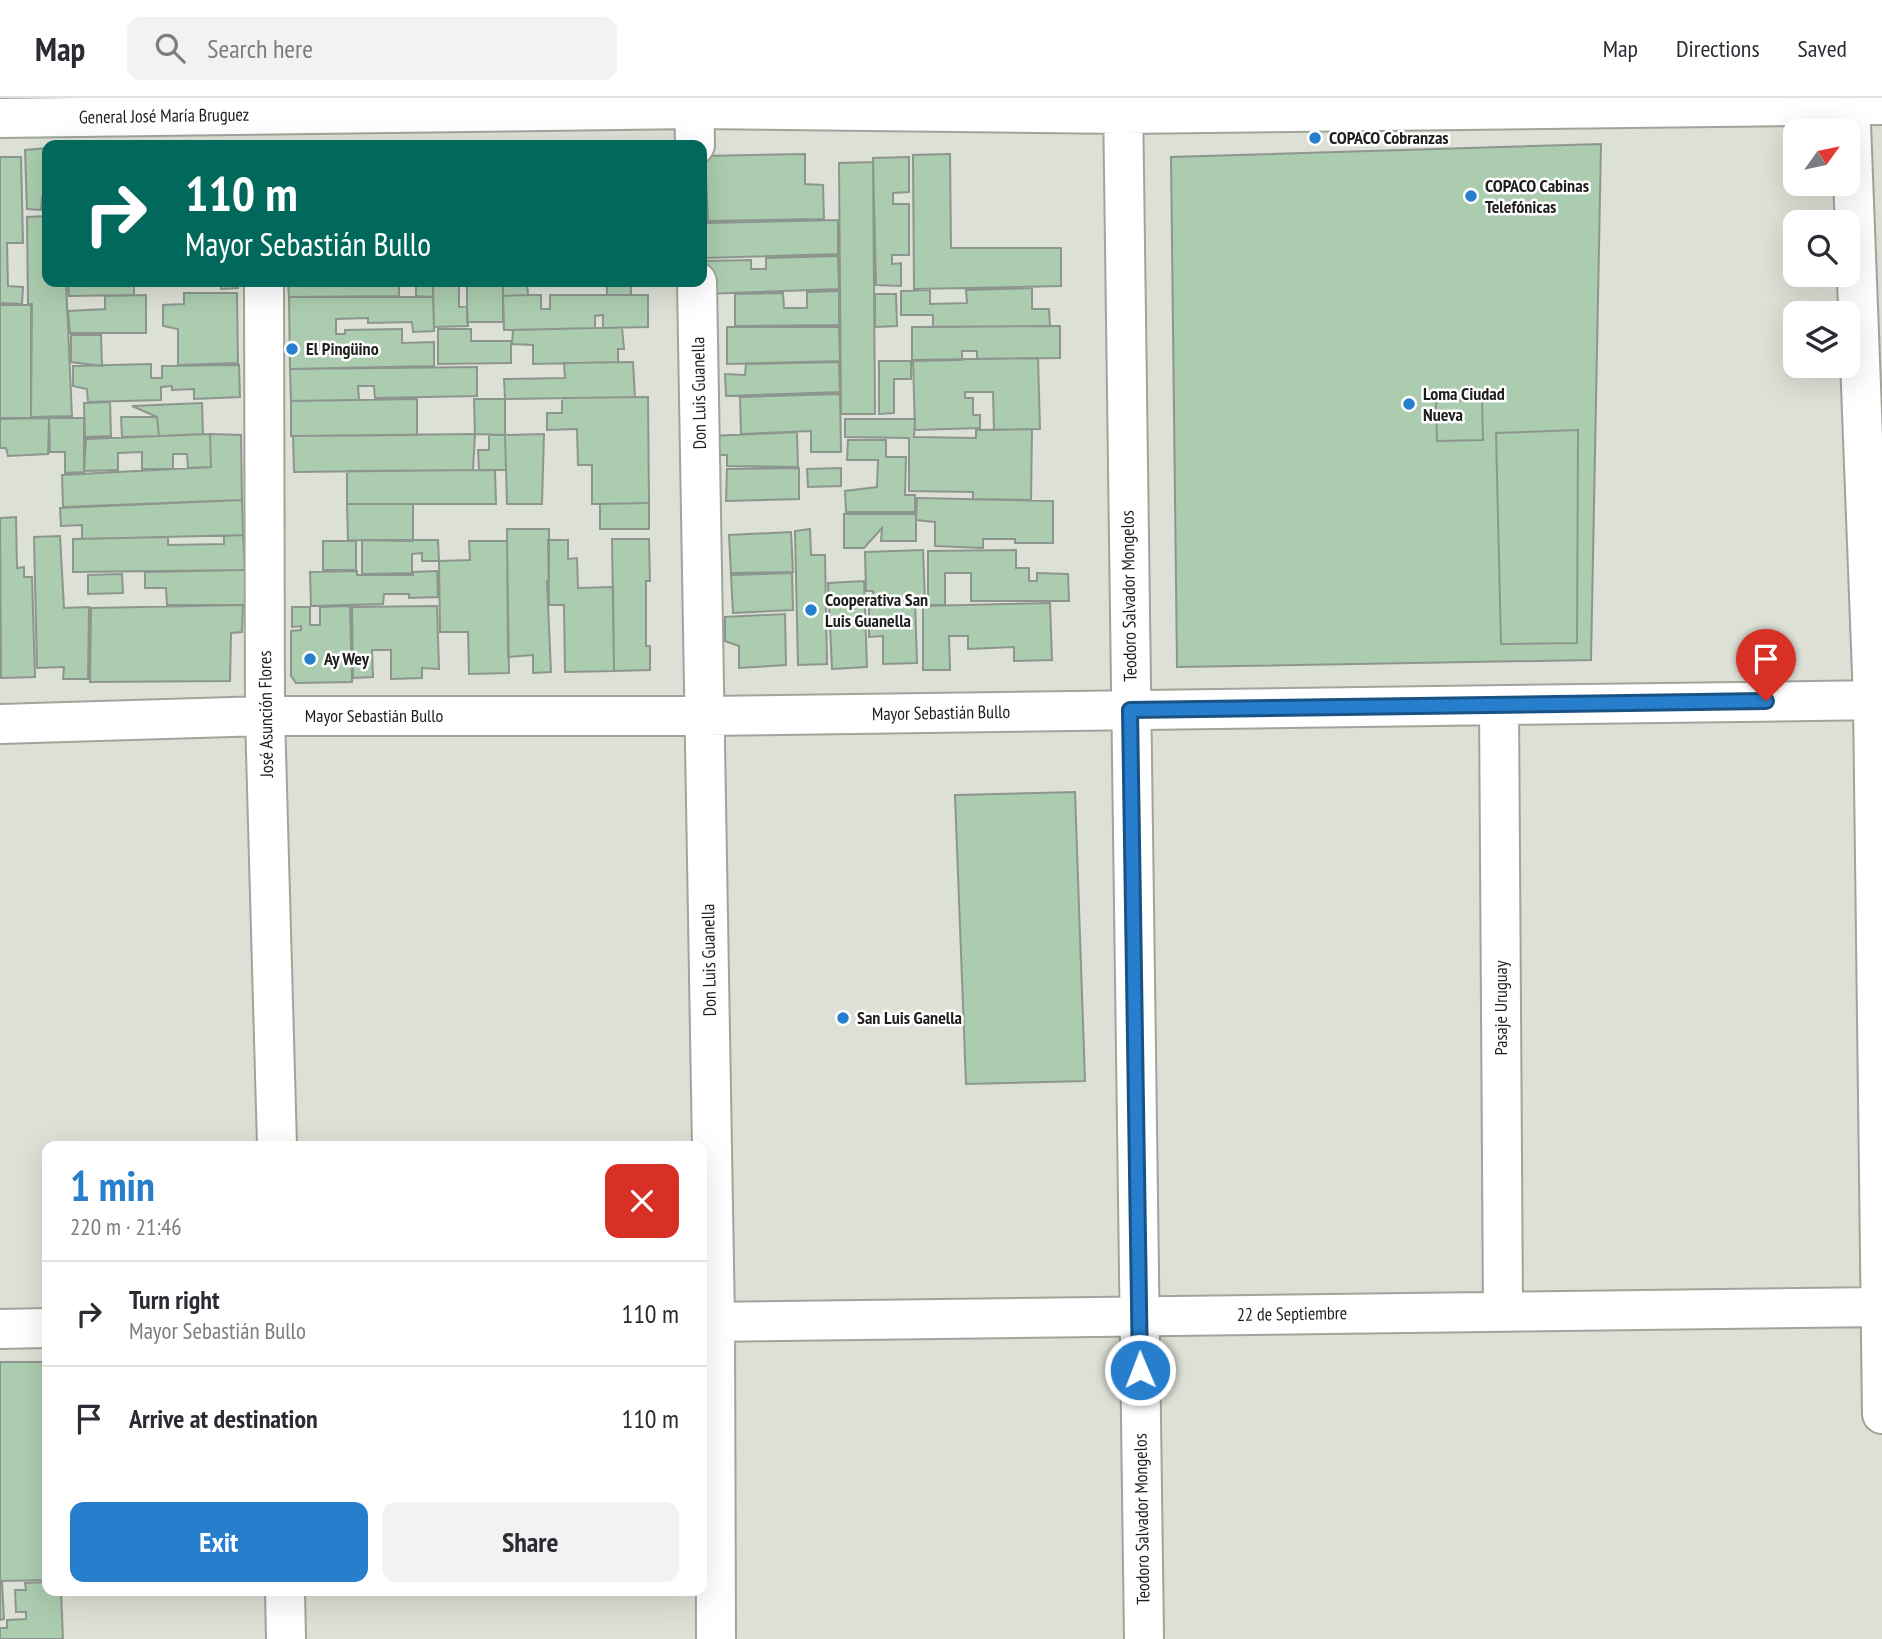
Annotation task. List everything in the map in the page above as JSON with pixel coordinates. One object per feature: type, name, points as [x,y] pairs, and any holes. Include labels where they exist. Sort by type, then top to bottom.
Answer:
[{"type":"street","name":"General José María Bruguez","points":[[0,118],[695,117],[1123,106],[1861,103]]},
{"type":"street","points":[[1861,103],[1878,700],[1882,1414]]},
{"type":"street","name":"Teodoro Salvador Mongelos","points":[[1123,106],[1144,1639]]},
{"type":"street","name":"José Asunción Flores","points":[[264,287],[265,716],[277,1141]]},
{"type":"street","name":"Don Luis Guanella","points":[[697,287],[705,716],[709,1322],[716,1639]]},
{"type":"street","name":"Mayor Sebastián Bullo","points":[[0,724],[265,716],[705,716],[1878,700]]},
{"type":"street","name":"Pasaje Uruguay","points":[[1499,705],[1503,1312]]},
{"type":"street","name":"22 de Septiembre","points":[[709,1322],[1881,1307]]},
{"type":"street","points":[[0,1329],[42,1328]]},
{"type":"street","points":[[285,1596],[286,1639]]},
{"type":"building","points":[[1601,144],[1591,660],[1177,667],[1171,157]]},
{"type":"building","points":[[42,148],[41,210],[27,209],[25,150]]},
{"type":"building","points":[[805,154],[805,184],[823,185],[824,219],[708,221],[707,156]]},
{"type":"building","points":[[950,154],[951,248],[1061,248],[1061,286],[914,289],[913,155]]},
{"type":"building","points":[[0,157],[21,157],[23,243],[7,243],[8,286],[23,287],[22,304],[0,303]]},
{"type":"building","points":[[909,157],[909,192],[893,193],[893,204],[909,204],[909,255],[892,255],[892,264],[901,263],[901,286],[876,285],[873,158]]},
{"type":"building","points":[[873,162],[875,414],[841,414],[839,163]]},
{"type":"building","points":[[42,216],[42,287],[66,287],[72,416],[31,417],[32,304],[28,304],[27,217]]},
{"type":"building","points":[[838,220],[838,254],[707,258],[707,223]]},
{"type":"building","points":[[838,256],[839,289],[705,294],[707,261],[751,260],[751,269],[766,269],[766,258]]},
{"type":"building","points":[[68,287],[134,287],[134,295],[69,296]]},
{"type":"building","points":[[288,287],[399,287],[399,296],[289,297]]},
{"type":"building","points":[[416,287],[433,287],[433,297],[416,296]]},
{"type":"building","points":[[433,287],[459,287],[459,307],[467,306],[468,326],[434,327]]},
{"type":"building","points":[[467,287],[503,287],[503,322],[467,322]]},
{"type":"building","points":[[503,287],[527,287],[528,295],[503,296]]},
{"type":"building","points":[[607,287],[631,287],[631,295],[607,295]]},
{"type":"building","points":[[1032,288],[1032,309],[1049,309],[1050,326],[933,327],[933,315],[901,315],[901,291],[930,290],[930,304],[967,303],[966,290]]},
{"type":"building","points":[[839,291],[839,325],[735,326],[735,294],[783,293],[784,308],[807,308],[807,292]]},
{"type":"building","points":[[184,293],[237,293],[238,363],[178,365],[178,329],[163,326],[163,305],[184,304]]},
{"type":"building","points":[[875,294],[896,294],[897,326],[875,327]]},
{"type":"building","points":[[146,295],[146,333],[70,333],[68,311],[105,309],[105,296]]},
{"type":"building","points":[[541,295],[541,309],[550,309],[550,295],[648,295],[648,327],[603,328],[603,315],[595,316],[595,328],[504,330],[503,296]]},
{"type":"building","points":[[289,297],[433,297],[434,331],[413,332],[412,322],[368,323],[368,318],[336,319],[336,334],[345,334],[345,330],[402,329],[402,343],[434,342],[434,366],[290,369]]},
{"type":"building","points":[[0,305],[31,305],[31,418],[0,418]]},
{"type":"building","points":[[1060,326],[1060,358],[977,359],[977,351],[962,351],[962,360],[912,361],[912,327]]},
{"type":"building","points":[[727,327],[839,327],[840,361],[727,364]]},
{"type":"building","points":[[622,328],[624,349],[618,349],[618,362],[533,364],[533,345],[512,344],[513,330]]},
{"type":"building","points":[[438,329],[471,329],[471,341],[511,341],[511,363],[438,364]]},
{"type":"building","points":[[71,335],[101,335],[102,366],[71,362]]},
{"type":"building","points":[[1038,358],[1040,429],[994,430],[993,392],[965,392],[965,398],[973,398],[973,415],[980,415],[980,428],[915,430],[913,360]]},
{"type":"building","points":[[879,361],[911,361],[911,379],[894,379],[894,413],[879,414]]},
{"type":"building","points":[[633,362],[635,397],[505,399],[504,379],[565,378],[564,363]]},
{"type":"building","points":[[839,362],[840,392],[726,396],[725,374],[745,375],[746,364]]},
{"type":"building","points":[[151,364],[151,378],[162,378],[162,366],[239,365],[240,397],[194,399],[194,389],[172,390],[172,386],[161,387],[161,400],[88,402],[87,389],[73,386],[73,366]]},
{"type":"building","points":[[477,367],[477,396],[375,398],[374,386],[358,386],[359,400],[291,401],[290,369]]},
{"type":"building","points":[[840,394],[841,452],[811,452],[811,431],[741,434],[740,397]]},
{"type":"building","points":[[648,397],[649,503],[592,504],[592,465],[578,465],[577,429],[547,430],[547,413],[562,413],[562,398]]},
{"type":"building","points":[[417,399],[417,435],[291,436],[291,401]]},
{"type":"building","points":[[474,399],[505,399],[505,435],[475,434]]},
{"type":"building","points":[[1482,400],[1483,440],[1437,441],[1436,401]]},
{"type":"building","points":[[110,402],[111,436],[85,437],[84,403]]},
{"type":"building","points":[[202,403],[203,434],[159,436],[157,417],[132,406]]},
{"type":"building","points":[[121,417],[157,417],[159,436],[122,437]]},
{"type":"building","points":[[49,418],[48,454],[8,456],[6,448],[0,448],[0,419]]},
{"type":"building","points":[[49,418],[84,418],[84,472],[65,473],[65,452],[50,452]]},
{"type":"building","points":[[845,419],[915,419],[914,437],[976,438],[976,430],[1032,429],[1031,500],[973,499],[973,492],[909,491],[909,438],[845,437]]},
{"type":"building","points":[[1578,430],[1577,643],[1501,644],[1496,433]]},
{"type":"building","points":[[797,432],[798,467],[727,466],[727,455],[711,455],[712,436]]},
{"type":"building","points":[[210,434],[241,435],[242,500],[63,507],[62,475],[211,467]]},
{"type":"building","points":[[210,434],[211,467],[188,468],[187,454],[173,454],[173,469],[142,469],[142,452],[118,453],[118,470],[84,471],[86,439]]},
{"type":"building","points":[[475,434],[473,470],[294,472],[293,436]]},
{"type":"building","points":[[544,434],[542,504],[507,504],[505,435]]},
{"type":"building","points":[[489,435],[505,435],[506,470],[479,470],[478,450],[489,450]]},
{"type":"building","points":[[848,440],[886,440],[886,457],[906,457],[905,495],[915,495],[915,512],[846,512],[845,491],[877,487],[878,460],[847,460]]},
{"type":"building","points":[[799,468],[799,499],[726,501],[727,469]]},
{"type":"building","points":[[841,468],[841,486],[808,487],[807,469]]},
{"type":"building","points":[[495,470],[496,504],[347,504],[347,471]]},
{"type":"building","points":[[917,498],[1053,501],[1053,543],[1015,543],[1015,539],[983,539],[983,548],[935,546],[935,522],[916,520]]},
{"type":"building","points":[[242,500],[243,535],[82,539],[82,525],[61,526],[60,508]]},
{"type":"building","points":[[649,503],[649,529],[600,529],[600,504]]},
{"type":"building","points":[[347,504],[413,504],[413,541],[348,540]]},
{"type":"building","points":[[844,514],[916,514],[916,541],[881,541],[882,528],[864,548],[844,548]]},
{"type":"building","points":[[16,517],[17,568],[24,567],[24,577],[32,577],[35,677],[1,678],[0,518]]},
{"type":"building","points":[[507,529],[549,529],[547,581],[551,672],[533,673],[533,655],[508,657]]},
{"type":"building","name":"Cooperativa San Luis Guanella","points":[[810,529],[811,555],[825,555],[827,664],[798,665],[795,531]]},
{"type":"building","points":[[791,532],[793,572],[731,573],[729,535]]},
{"type":"building","points":[[243,535],[245,570],[73,572],[73,539],[168,537],[168,545],[224,544],[224,536]]},
{"type":"building","points":[[60,536],[64,608],[89,607],[88,679],[63,679],[64,667],[37,668],[34,537]]},
{"type":"building","points":[[612,539],[649,539],[650,581],[646,581],[646,646],[650,646],[650,670],[614,671]]},
{"type":"building","points":[[362,540],[438,540],[439,561],[422,561],[422,553],[412,554],[412,573],[362,574]]},
{"type":"building","points":[[548,540],[568,540],[568,559],[577,558],[578,588],[613,587],[614,671],[565,672],[564,605],[549,605]]},
{"type":"building","points":[[323,541],[356,541],[356,570],[323,570]]},
{"type":"building","points":[[469,541],[507,541],[509,673],[469,674],[468,632],[440,632],[439,561],[470,560]]},
{"type":"building","points":[[923,550],[925,601],[915,601],[917,663],[883,664],[883,636],[869,637],[869,606],[874,606],[873,591],[866,591],[865,552]]},
{"type":"building","points":[[1016,550],[1016,568],[1029,568],[1029,581],[1037,581],[1037,573],[1068,574],[1069,601],[971,601],[971,573],[945,573],[945,605],[928,605],[928,551]]},
{"type":"building","points":[[245,570],[246,605],[167,605],[166,588],[145,588],[145,572]]},
{"type":"building","points":[[357,571],[357,575],[413,575],[413,572],[437,571],[438,597],[409,598],[409,594],[384,594],[383,604],[311,606],[310,572]]},
{"type":"building","points":[[792,573],[793,610],[733,613],[731,575]]},
{"type":"building","points":[[122,574],[123,593],[88,594],[88,575]]},
{"type":"building","points":[[864,581],[867,667],[832,669],[828,583]]},
{"type":"building","points":[[1050,603],[1052,660],[1014,661],[1014,647],[968,649],[968,636],[949,636],[950,670],[923,670],[923,606]]},
{"type":"building","points":[[243,605],[242,632],[231,633],[230,681],[90,682],[91,608]]},
{"type":"building","points":[[350,606],[352,682],[296,683],[291,676],[291,631],[301,630],[301,626],[292,627],[292,607],[310,607],[310,625],[320,625],[320,607]]},
{"type":"building","points":[[437,606],[439,669],[422,668],[422,678],[391,679],[391,650],[372,650],[373,677],[353,678],[352,607]]},
{"type":"building","name":"Cooperativa San Luis Guanella","points":[[785,614],[786,665],[739,668],[739,646],[725,641],[725,617]]},
{"type":"building","points":[[1075,792],[1085,1081],[966,1084],[955,795]]},
{"type":"building","points":[[0,1362],[42,1362],[42,1580],[0,1581]]},
{"type":"building","points":[[42,1582],[42,1596],[61,1596],[63,1639],[0,1639],[0,1628],[7,1628],[7,1620],[26,1619],[26,1612],[16,1612],[15,1590],[26,1590],[25,1583]]},
{"type":"building","points":[[0,1583],[4,1619],[0,1620]]},
{"type":"place","name":"COPACO Cobranzas","points":[[1315,138]]},
{"type":"place","name":"COPACO Cabinas Telefónicas","points":[[1471,196]]},
{"type":"place","name":"El Pingüino","points":[[292,349]]},
{"type":"place","name":"Loma Ciudad Nueva","points":[[1409,404]]},
{"type":"place","name":"Cooperativa San Luis Guanella","points":[[811,610]]},
{"type":"place","name":"Ay Wey","points":[[310,659]]},
{"type":"place","name":"San Luis Ganella","points":[[843,1018]]},
{"type":"route","points":[[1140,1370],[1130,710],[1766,701]]}]
